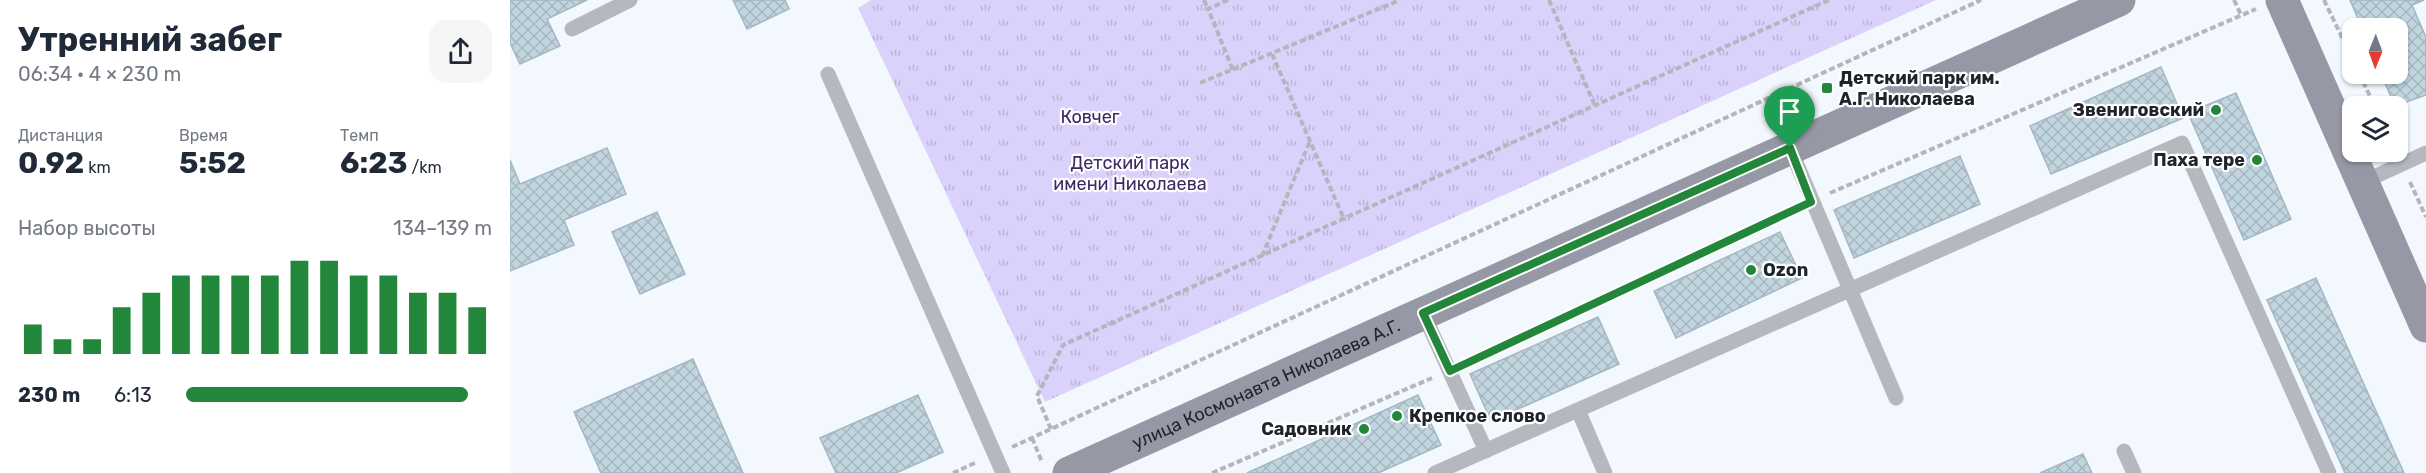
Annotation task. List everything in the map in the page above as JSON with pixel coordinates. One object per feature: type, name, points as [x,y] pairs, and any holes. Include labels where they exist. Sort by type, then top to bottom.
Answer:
[{"type":"street","name":"улица Космонавта Николаева А.Г.","points":[[1056,469],[1423,313],[2119,0]]},
{"type":"street","points":[[2282,0],[2426,326]]},
{"type":"lane","points":[[572,29],[630,0]]},
{"type":"lane","points":[[828,74],[1003,473]]},
{"type":"lane","points":[[1435,473],[2182,143],[2329,473]]},
{"type":"lane","points":[[1790,148],[1896,398]]},
{"type":"lane","points":[[2363,182],[2426,153]]},
{"type":"lane","points":[[1423,313],[1486,451]]},
{"type":"lane","points":[[1578,410],[1605,473]]},
{"type":"lane","points":[[2124,451],[2134,473]]},
{"type":"path","points":[[1204,0],[1233,70]]},
{"type":"path","points":[[1208,9],[1228,0]]},
{"type":"path","points":[[1200,83],[1401,0]]},
{"type":"path","points":[[1549,0],[1595,106]]},
{"type":"path","points":[[1051,429],[1037,396],[1063,345],[1829,0]]},
{"type":"path","points":[[954,473],[1981,0]]},
{"type":"path","points":[[1212,473],[1450,371],[1811,202],[2241,15],[2234,0]]},
{"type":"path","points":[[2324,0],[2342,37]]},
{"type":"path","points":[[1272,54],[1344,219]]},
{"type":"path","points":[[1262,256],[1310,141]]},
{"type":"path","points":[[1032,438],[1056,469]]},
{"type":"green space","name":"Детский парк имени Николаева","points":[[871,0],[1936,0],[1045,402],[858,8]]},
{"type":"building","points":[[510,0],[587,0],[547,19],[560,46],[520,64],[510,43]]},
{"type":"building","points":[[733,0],[785,0],[789,9],[747,29]]},
{"type":"building","points":[[2350,0],[2424,0],[2412,5],[2426,37],[2426,95],[2408,101],[2408,96],[2391,96],[2385,84],[2408,84],[2408,18],[2358,18]]},
{"type":"building","points":[[2161,67],[2183,118],[2051,174],[2030,126]]},
{"type":"building","points":[[2236,93],[2291,219],[2244,240],[2188,113]]},
{"type":"building","points":[[607,148],[626,194],[564,220],[574,245],[510,271],[510,160],[520,184]]},
{"type":"building","points":[[1960,156],[1980,204],[1854,258],[1834,210]]},
{"type":"building","points":[[657,212],[685,274],[640,294],[612,232]]},
{"type":"building","points":[[1780,232],[1802,278],[1676,338],[1654,291]]},
{"type":"building","points":[[2316,278],[2404,473],[2345,473],[2267,300]]},
{"type":"building","points":[[1598,317],[1619,364],[1491,421],[1470,374]]},
{"type":"building","points":[[693,359],[743,473],[601,473],[574,412]]},
{"type":"building","points":[[918,395],[943,452],[896,473],[836,473],[820,438]]},
{"type":"building","points":[[1418,395],[1441,445],[1378,473],[1247,473]]},
{"type":"building","points":[[2083,454],[2092,473],[2040,473]]},
{"type":"place","name":"Детский парк им. А.Г. Николаева","points":[[1827,88]]},
{"type":"place","name":"Звениговский","points":[[2216,110]]},
{"type":"place","name":"Паха тере","points":[[2257,160]]},
{"type":"place","name":"Ozon","points":[[1751,270]]},
{"type":"place","name":"Крепкое слово","points":[[1397,416]]},
{"type":"place","name":"Садовник","points":[[1364,429]]},
{"type":"route","points":[[1790,148],[1811,202],[1450,371],[1423,313],[1790,148]]},
{"type":"park label","name":"Ковчег","points":[[1090,117]]}]
